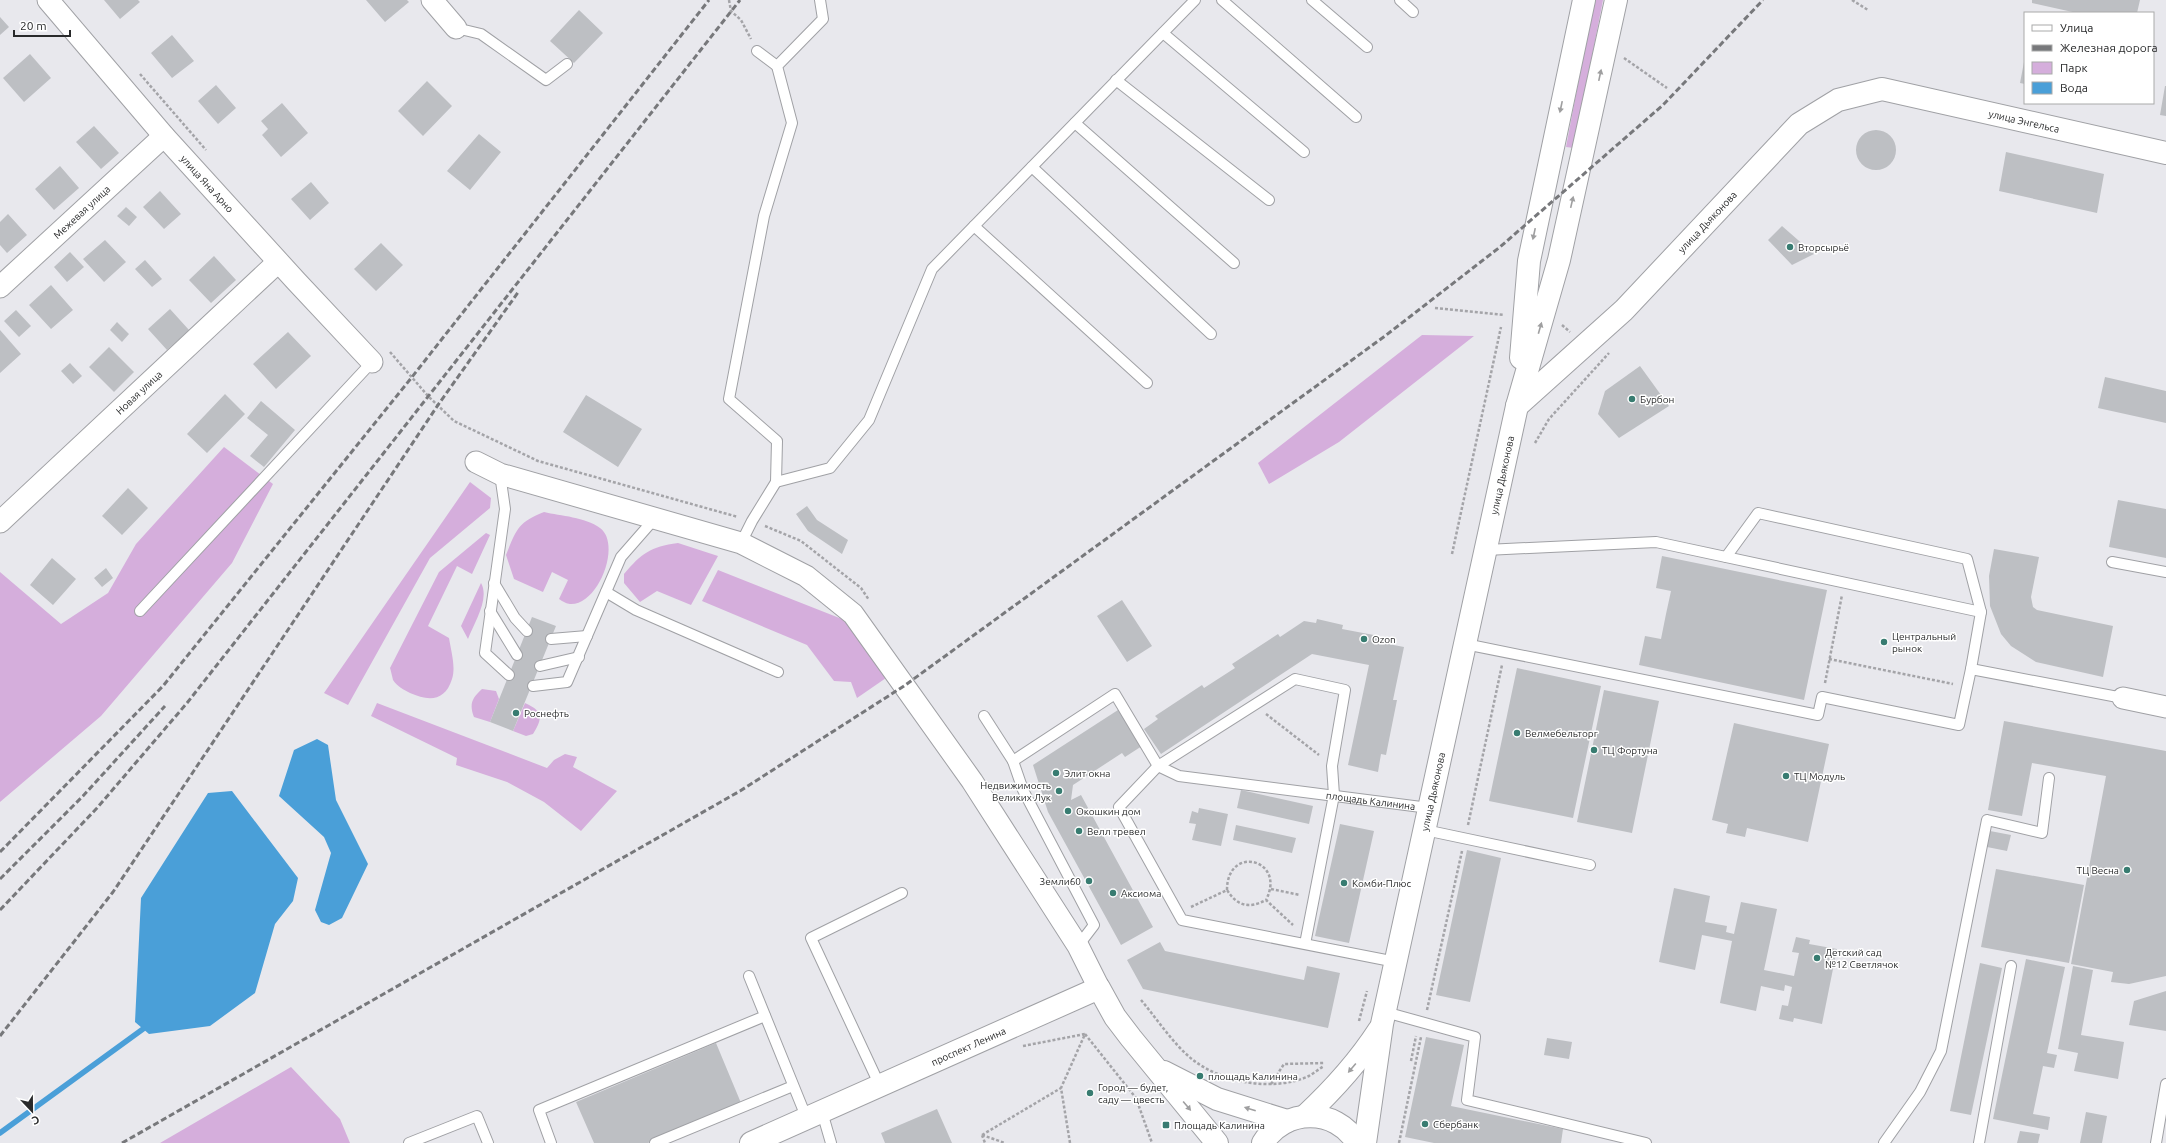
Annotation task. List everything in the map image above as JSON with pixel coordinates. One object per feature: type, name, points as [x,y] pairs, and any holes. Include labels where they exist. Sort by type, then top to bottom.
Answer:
[{"type":"main road","points":[[1517,406],[1529,261],[1584,0]]},
{"type":"main road","points":[[1517,406],[1559,260],[1616,0]]},
{"type":"main road","name":"улица Дьяконова","points":[[1365,1143],[1384,1018],[1517,406],[1624,310],[1799,124],[1838,100],[1882,89]]},
{"type":"main road","name":"улица Энгельса","points":[[1882,89],[2166,153]]},
{"type":"main road","points":[[1099,988],[1115,1017],[1153,1066],[1217,1143]]},
{"type":"main road","name":"проспект Ленина","points":[[752,1143],[1099,988]]},
{"type":"main road","name":"улица Дьяконова","points":[[1263,1143],[1271,1132],[1296,1118],[1339,1084],[1359,1060],[1384,1018]]},
{"type":"main road","points":[[1153,1066],[1186,1085],[1218,1099],[1296,1118],[1324,1118],[1333,1121],[1349,1132],[1357,1143]]},
{"type":"street","name":"улица Яна Арно","points":[[48,0],[164,136],[278,262],[380,355]]},
{"type":"street","points":[[432,0],[456,28]]},
{"type":"street","name":"Межевая улица","points":[[0,288],[164,136]]},
{"type":"street","name":"Новая улица","points":[[0,522],[278,262]]},
{"type":"street","points":[[476,462],[500,474],[741,542],[806,576],[853,614],[972,781],[1078,946],[1099,988]]},
{"type":"street","points":[[2123,698],[2166,707]]},
{"type":"lane","points":[[777,66],[823,19],[820,0]]},
{"type":"lane","points":[[776,482],[830,468],[869,420],[932,269],[1195,0]]},
{"type":"lane","points":[[1222,0],[1356,117]]},
{"type":"lane","points":[[1312,0],[1367,47]]},
{"type":"lane","points":[[1400,0],[1413,12]]},
{"type":"lane","points":[[456,28],[481,34],[546,80],[567,64]]},
{"type":"lane","points":[[1162,33],[1304,152]]},
{"type":"lane","points":[[741,542],[776,482],[778,441],[729,399],[764,216],[792,123],[777,66],[757,52]]},
{"type":"lane","points":[[1116,80],[1269,200]]},
{"type":"lane","points":[[1075,123],[1234,263]]},
{"type":"lane","points":[[1032,167],[1211,334]]},
{"type":"lane","points":[[974,226],[1147,383]]},
{"type":"lane","points":[[140,611],[380,355]]},
{"type":"lane","points":[[500,474],[505,509],[485,653],[509,675]]},
{"type":"lane","points":[[1465,644],[1818,715],[1822,697],[1959,725],[1981,612],[1967,559],[1758,513],[1726,557]]},
{"type":"lane","points":[[532,686],[567,682],[621,557],[656,517]]},
{"type":"lane","points":[[1486,550],[1656,542],[1981,612]]},
{"type":"lane","points":[[2112,562],[2166,572]]},
{"type":"lane","points":[[494,583],[515,618],[527,631]]},
{"type":"lane","points":[[606,592],[636,610],[778,672]]},
{"type":"lane","points":[[490,611],[517,656]]},
{"type":"lane","points":[[551,639],[588,636]]},
{"type":"lane","points":[[540,666],[579,657]]},
{"type":"lane","points":[[1971,669],[2123,698]]},
{"type":"lane","points":[[1306,944],[1334,795],[1332,766],[1345,690],[1295,679],[1158,766],[1119,807],[1182,920],[1396,962]]},
{"type":"lane","points":[[1013,761],[1115,694],[1158,766]]},
{"type":"lane","points":[[984,716],[1013,761],[1023,790],[1094,925],[1078,946]]},
{"type":"lane","name":"площадь Калинина","points":[[1158,766],[1179,776],[1430,808]]},
{"type":"lane","points":[[1884,1143],[1920,1092],[1941,1051],[1987,820],[2042,833],[2049,778]]},
{"type":"lane","points":[[1424,830],[1590,865]]},
{"type":"lane","points":[[880,1086],[812,938],[902,893]]},
{"type":"lane","points":[[1979,1143],[2011,966]]},
{"type":"lane","points":[[749,976],[793,1086],[814,1115],[831,1143]]},
{"type":"lane","points":[[551,1143],[539,1110],[765,1016]]},
{"type":"lane","points":[[1384,1018],[1424,1022],[1475,1037],[1467,1100],[1646,1143]]},
{"type":"lane","points":[[2156,1143],[2166,1084]]},
{"type":"lane","points":[[655,1143],[793,1086]]},
{"type":"lane","points":[[409,1143],[477,1116],[488,1143]]},
{"type":"path","points":[[729,0],[731,11],[741,20],[757,52]]},
{"type":"path","points":[[1852,0],[1868,10]]},
{"type":"path","points":[[1618,54],[1667,88]]},
{"type":"path","points":[[137,71],[210,155]]},
{"type":"path","points":[[1503,320],[1506,307]]},
{"type":"path","points":[[1435,308],[1504,314]]},
{"type":"path","points":[[1452,554],[1502,325]]},
{"type":"path","points":[[1535,443],[1549,419],[1609,353]]},
{"type":"path","points":[[380,355],[428,396],[454,421],[538,461],[752,521],[801,541],[861,588],[874,607]]},
{"type":"path","points":[[1822,697],[1845,582]]},
{"type":"path","points":[[1399,1143],[1504,653]]},
{"type":"path","points":[[1830,659],[1967,687]]},
{"type":"path","points":[[1254,705],[1332,766]]},
{"type":"path","points":[[1243,862],[1255,862],[1265,867],[1271,877],[1271,889],[1266,900],[1255,906],[1244,906],[1233,900],[1227,890],[1227,878],[1233,868],[1243,862]]},
{"type":"path","points":[[1271,889],[1314,897]]},
{"type":"path","points":[[1179,914],[1227,890]]},
{"type":"path","points":[[1266,900],[1298,930],[1306,944]]},
{"type":"path","points":[[1355,1027],[1359,1021],[1375,958]]},
{"type":"path","points":[[1141,1000],[1177,1044],[1193,1060],[1215,1073],[1241,1081],[1271,1084],[1290,1082],[1309,1076],[1329,1062]]},
{"type":"path","points":[[1070,1143],[1061,1088],[1085,1034],[1136,1098],[1152,1143]]},
{"type":"path","points":[[1271,1084],[1284,1064],[1326,1062]]},
{"type":"path","points":[[982,1135],[1061,1088]]},
{"type":"path","points":[[982,1135],[985,1143]]},
{"type":"path","points":[[982,1135],[1005,1143]]},
{"type":"green space","points":[[1594,0],[1603,0],[1574,148],[1566,147]]},
{"type":"green space","points":[[1422,335],[1474,336],[1339,442],[1269,484],[1258,463]]},
{"type":"green space","points":[[224,447],[273,484],[232,563],[101,716],[0,802],[0,572],[61,624],[108,593],[136,544]]},
{"type":"green space","points":[[470,482],[491,498],[490,508],[430,558],[348,705],[324,693]]},
{"type":"green space","points":[[544,512],[587,521],[600,528],[606,536],[609,547],[608,560],[604,573],[598,585],[590,595],[580,602],[569,604],[559,599],[568,580],[552,572],[543,592],[514,579],[506,555],[512,539],[523,523],[528,519]]},
{"type":"green space","points":[[486,533],[490,535],[472,574],[457,566],[428,626],[449,638],[454,669],[449,687],[440,696],[435,698],[417,696],[410,693],[401,688],[393,680],[390,668],[439,572]]},
{"type":"green space","points":[[678,543],[718,556],[691,605],[657,591],[640,602],[624,583],[624,574],[647,552],[653,549]]},
{"type":"green space","points":[[718,570],[847,621],[886,678],[857,698],[851,682],[834,681],[807,645],[702,601]]},
{"type":"green space","points":[[481,583],[484,596],[480,611],[468,639],[461,626]]},
{"type":"green space","points":[[482,689],[496,691],[499,699],[490,722],[474,717],[472,712],[472,702]]},
{"type":"green space","points":[[377,703],[547,768],[554,760],[565,754],[577,757],[573,767],[617,791],[581,831],[544,802],[507,782],[456,765],[457,758],[371,716]]},
{"type":"green space","points":[[525,703],[535,709],[540,716],[533,734],[526,736],[513,731]]},
{"type":"green space","points":[[291,1067],[340,1119],[350,1143],[160,1143]]},
{"type":"water","points":[[317,739],[328,745],[336,800],[368,864],[342,918],[329,925],[321,922],[315,910],[331,853],[324,837],[279,796],[294,750]]},
{"type":"water","points":[[232,791],[298,878],[293,901],[275,924],[255,993],[210,1026],[149,1034],[135,1022],[141,898],[208,793]]},
{"type":"building","points":[[104,0],[138,0],[140,2],[120,19]]},
{"type":"building","points":[[366,0],[407,0],[409,2],[385,22]]},
{"type":"building","points":[[2032,0],[2140,0],[2137,12],[2072,12],[2032,3]]},
{"type":"building","points":[[579,10],[603,33],[574,63],[550,41]]},
{"type":"building","points":[[0,17],[9,27],[0,35]]},
{"type":"building","points":[[172,35],[194,61],[172,78],[151,53]]},
{"type":"building","points":[[30,54],[51,78],[24,102],[3,78]]},
{"type":"building","points":[[2024,62],[2024,84],[2020,83]]},
{"type":"building","points":[[427,81],[452,106],[423,136],[398,111]]},
{"type":"building","points":[[216,85],[236,108],[218,124],[198,101]]},
{"type":"building","points":[[2166,86],[2166,116],[2160,115]]},
{"type":"building","points":[[282,103],[308,133],[281,157],[262,135],[268,129],[261,121]]},
{"type":"building","points":[[94,126],[119,153],[101,169],[76,142]]},
{"type":"building","points":[[1880,130],[1887,133],[1893,139],[1896,150],[1895,158],[1887,167],[1880,170],[1872,170],[1865,167],[1857,158],[1856,146],[1859,139],[1868,131]]},
{"type":"building","points":[[479,134],[501,152],[470,190],[447,171]]},
{"type":"building","points":[[2006,152],[2104,174],[2097,213],[1999,191]]},
{"type":"building","points":[[60,166],[79,188],[54,210],[35,189]]},
{"type":"building","points":[[311,182],[329,203],[310,220],[291,199]]},
{"type":"building","points":[[160,191],[181,214],[164,229],[143,207]]},
{"type":"building","points":[[126,207],[137,217],[129,226],[117,216]]},
{"type":"building","points":[[8,214],[27,235],[7,253],[0,245],[0,222]]},
{"type":"building","name":"Вторсырьё","points":[[1782,226],[1814,254],[1792,265],[1768,240]]},
{"type":"building","points":[[105,240],[126,262],[104,282],[83,259]]},
{"type":"building","points":[[381,243],[403,265],[376,291],[354,269]]},
{"type":"building","points":[[70,252],[84,267],[67,282],[54,267]]},
{"type":"building","points":[[214,256],[236,280],[211,303],[189,280]]},
{"type":"building","points":[[145,260],[162,279],[152,287],[135,269]]},
{"type":"building","points":[[51,285],[73,310],[51,329],[29,305]]},
{"type":"building","points":[[170,309],[189,330],[167,350],[148,329]]},
{"type":"building","points":[[16,310],[31,326],[19,337],[4,321]]},
{"type":"building","points":[[117,322],[129,334],[122,342],[110,330]]},
{"type":"building","points":[[0,330],[21,354],[0,373]]},
{"type":"building","points":[[288,332],[311,356],[276,389],[253,364]]},
{"type":"building","points":[[109,347],[134,372],[114,392],[89,367]]},
{"type":"building","points":[[70,363],[82,376],[73,384],[61,371]]},
{"type":"building","points":[[1640,366],[1669,406],[1619,438],[1598,414],[1605,391]]},
{"type":"building","points":[[2105,377],[2166,391],[2166,423],[2098,408]]},
{"type":"building","points":[[225,394],[245,414],[207,453],[187,434]]},
{"type":"building","points":[[586,395],[642,429],[618,467],[563,432]]},
{"type":"building","points":[[261,401],[295,430],[264,467],[250,456],[268,435],[247,418]]},
{"type":"building","points":[[128,488],[148,508],[122,535],[102,516]]},
{"type":"building","points":[[2118,500],[2166,509],[2166,558],[2109,547]]},
{"type":"building","points":[[807,506],[817,520],[848,540],[842,554],[808,531],[796,514]]},
{"type":"building","points":[[1994,549],[2039,557],[2031,597],[2033,607],[2037,610],[2113,626],[2103,677],[2036,662],[2011,646],[2001,634],[1990,606],[1989,576]]},
{"type":"building","points":[[1662,556],[1827,590],[1804,700],[1639,665],[1645,636],[1661,639],[1671,591],[1656,588]]},
{"type":"building","points":[[52,558],[76,579],[53,605],[30,585]]},
{"type":"building","points":[[106,568],[113,578],[102,587],[94,578]]},
{"type":"building","points":[[1122,600],[1152,646],[1127,662],[1097,616]]},
{"type":"building","points":[[532,617],[556,626],[513,731],[490,722]]},
{"type":"building","points":[[1317,619],[1343,625],[1342,629],[1379,636],[1378,642],[1404,647],[1393,700],[1397,700],[1386,755],[1381,754],[1378,772],[1348,765],[1369,665],[1312,654],[1161,754],[1144,729],[1158,719],[1155,716],[1202,685],[1204,688],[1235,668],[1232,664],[1278,634],[1280,637],[1304,621],[1316,623]]},
{"type":"building","points":[[1517,668],[1601,686],[1573,818],[1489,801]]},
{"type":"building","points":[[1604,690],[1659,701],[1632,833],[1577,822]]},
{"type":"building","points":[[1118,710],[1142,746],[1125,757],[1122,753],[1073,785],[1071,800],[1081,795],[1153,927],[1121,945],[1048,812],[1033,765]]},
{"type":"building","name":"ТЦ Весна","points":[[2004,721],[2166,751],[2166,976],[2129,984],[2111,982],[2113,972],[2071,964],[2106,776],[2032,763],[2022,816],[1988,810]]},
{"type":"building","points":[[1734,723],[1829,744],[1808,842],[1747,828],[1745,837],[1726,833],[1728,824],[1712,820]]},
{"type":"building","points":[[1241,790],[1313,806],[1309,824],[1237,808]]},
{"type":"building","points":[[1199,808],[1228,814],[1221,846],[1192,840],[1196,824],[1189,823],[1192,811],[1198,813]]},
{"type":"building","points":[[1340,824],[1374,831],[1349,943],[1315,936]]},
{"type":"building","points":[[1236,825],[1296,838],[1292,853],[1233,840]]},
{"type":"building","points":[[1990,831],[2011,835],[2007,851],[1987,847]]},
{"type":"building","points":[[1467,850],[1501,858],[1470,1002],[1436,995]]},
{"type":"building","points":[[1996,869],[2084,885],[2069,963],[1981,947]]},
{"type":"building","name":"Детский сад №12 Светлячок","points":[[1674,888],[1710,896],[1705,922],[1727,926],[1726,932],[1734,934],[1741,902],[1777,909],[1764,970],[1794,976],[1799,953],[1792,952],[1796,937],[1810,940],[1809,944],[1837,949],[1822,1024],[1794,1018],[1793,1022],[1779,1019],[1782,1005],[1788,1006],[1792,987],[1785,985],[1784,991],[1761,986],[1756,1011],[1720,1003],[1732,941],[1702,935],[1695,970],[1659,962]]},
{"type":"building","points":[[1160,942],[1165,951],[1304,980],[1307,966],[1340,973],[1328,1028],[1143,989],[1127,960]]},
{"type":"building","points":[[2026,959],[2065,967],[2047,1053],[2057,1055],[2054,1068],[2043,1066],[2033,1114],[2050,1117],[2048,1130],[1993,1119]]},
{"type":"building","points":[[1980,963],[2002,968],[1971,1115],[1950,1111]]},
{"type":"building","points":[[2073,966],[2093,970],[2081,1035],[2124,1042],[2118,1079],[2074,1071],[2078,1053],[2058,1049]]},
{"type":"building","points":[[2166,991],[2166,1031],[2129,1025],[2134,1001]]},
{"type":"building","points":[[1426,1037],[1464,1045],[1451,1106],[1563,1129],[1561,1143],[1434,1143],[1405,1137]]},
{"type":"building","points":[[1547,1038],[1572,1042],[1569,1059],[1544,1055]]},
{"type":"building","points":[[716,1043],[741,1103],[648,1143],[594,1143],[576,1102]]},
{"type":"building","points":[[937,1109],[952,1143],[885,1143],[881,1133]]},
{"type":"building","points":[[2086,1112],[2107,1116],[2102,1143],[2080,1143]]},
{"type":"building","points":[[2020,1131],[2040,1134],[2038,1143],[2017,1143]]},
{"type":"waterway","points":[[0,1133],[143,1029]]},
{"type":"railway","points":[[0,852],[163,686],[412,377],[709,0]]},
{"type":"railway","points":[[0,910],[97,808],[187,703],[740,0]]},
{"type":"railway","points":[[122,1143],[740,791],[904,686],[1385,336],[1500,247],[1663,105],[1763,0]]},
{"type":"railway","points":[[0,1036],[113,892],[438,405],[519,291]]},
{"type":"railway","points":[[0,879],[83,796],[165,706]]},
{"type":"place","name":"Вторсырьё","points":[[1790,247]]},
{"type":"place","name":"Бурбон","points":[[1632,399]]},
{"type":"place","name":"Ozon","points":[[1364,639]]},
{"type":"place","name":"Центральный рынок","points":[[1884,642]]},
{"type":"place","name":"Роснефть","points":[[516,713]]},
{"type":"place","name":"Велмебельторг","points":[[1517,733]]},
{"type":"place","name":"ТЦ Фортуна","points":[[1594,750]]},
{"type":"place","name":"Элит окна","points":[[1056,773]]},
{"type":"place","name":"ТЦ Модуль","points":[[1786,776]]},
{"type":"place","name":"Недвижимость Великих Лук","points":[[1059,791]]},
{"type":"place","name":"Окошкин дом","points":[[1068,811]]},
{"type":"place","name":"Велл тревел","points":[[1079,831]]},
{"type":"place","name":"ТЦ Весна","points":[[2127,870]]},
{"type":"place","name":"Земли60","points":[[1089,881]]},
{"type":"place","name":"Комби-Плюс","points":[[1344,883]]},
{"type":"place","name":"Аксиома","points":[[1113,893]]},
{"type":"place","name":"Детский сад №12 Светлячок","points":[[1817,958]]},
{"type":"place","name":"площадь Калинина","points":[[1200,1076]]},
{"type":"place","name":"Город — будет, саду — цвесть","points":[[1090,1093]]},
{"type":"place","name":"Сбербанк","points":[[1425,1124]]},
{"type":"place","name":"Площадь Калинина","points":[[1166,1125]]}]
